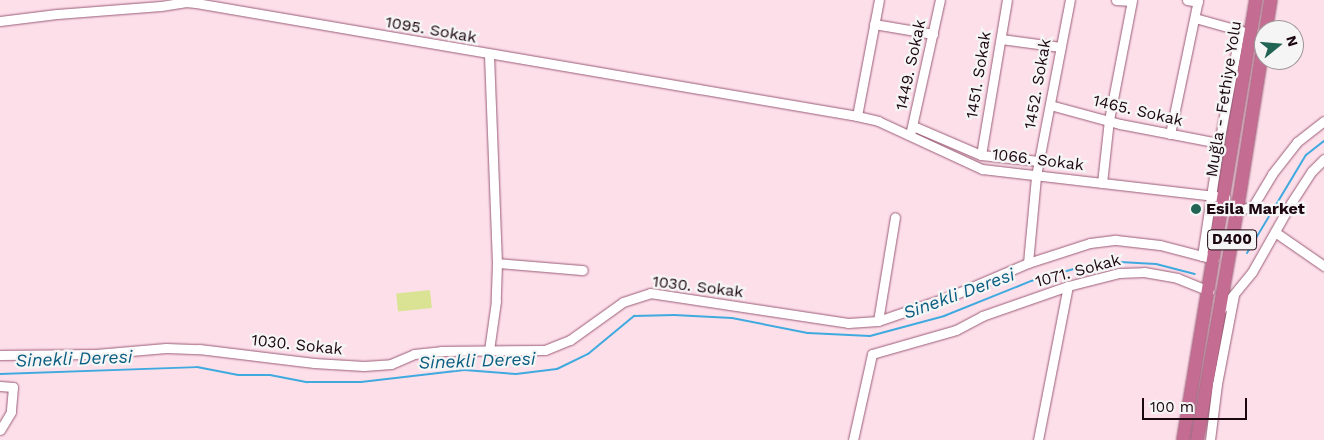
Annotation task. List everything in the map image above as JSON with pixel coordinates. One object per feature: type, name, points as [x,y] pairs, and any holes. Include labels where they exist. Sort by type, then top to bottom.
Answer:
[{"type":"highway","name":"Muğla - Fethiye Yolu","points":[[1183,440],[1208,291],[1208,258],[1245,32],[1256,0]]},
{"type":"highway","name":"Muğla - Fethiye Yolu","points":[[1268,20],[1271,0]]},
{"type":"highway","name":"Muğla - Fethiye Yolu","points":[[1197,440],[1259,70]]},
{"type":"street","points":[[857,116],[878,0]]},
{"type":"street","name":"1449. Sokak","points":[[912,130],[940,0]]},
{"type":"street","name":"1451. Sokak","points":[[981,155],[1007,0]]},
{"type":"street","name":"1452. Sokak","points":[[1028,263],[1036,176],[1070,0]]},
{"type":"street","points":[[1102,183],[1109,120],[1132,1],[1116,0]]},
{"type":"street","points":[[1170,134],[1198,1],[1187,0]]},
{"type":"street","name":"1095. Sokak","points":[[0,21],[57,14],[161,6],[185,2],[488,55],[857,116]]},
{"type":"street","points":[[1195,18],[1245,32],[1219,143],[1218,196]]},
{"type":"street","points":[[874,24],[933,34]]},
{"type":"street","points":[[1001,39],[1060,47]]},
{"type":"street","points":[[488,55],[497,263],[496,301],[489,350]]},
{"type":"street","name":"1465. Sokak","points":[[1050,105],[1170,134],[1219,143]]},
{"type":"street","name":"1066. Sokak","points":[[857,116],[912,130],[982,169],[1218,196]]},
{"type":"street","points":[[1237,211],[1253,206],[1272,174],[1298,142],[1324,121]]},
{"type":"street","points":[[912,130],[981,155],[1039,161]]},
{"type":"street","points":[[1220,311],[1252,272],[1312,170],[1324,159]]},
{"type":"street","points":[[878,321],[895,217]]},
{"type":"street","points":[[1275,232],[1324,266]]},
{"type":"street","name":"1030. Sokak","points":[[0,355],[96,354],[166,348],[200,349],[364,366],[391,364],[414,354],[432,352],[545,350],[570,340],[623,302],[650,293],[848,323],[878,321],[950,296],[1028,263],[1090,243],[1116,240],[1160,245],[1208,258]]},
{"type":"street","points":[[497,263],[583,270]]},
{"type":"street","name":"1071. Sokak","points":[[853,440],[872,354],[956,330],[982,316],[1068,286],[1119,273],[1144,272],[1177,278],[1208,291]]},
{"type":"street","points":[[1038,440],[1068,286]]},
{"type":"street","points":[[1210,440],[1217,384],[1234,295]]},
{"type":"street","points":[[0,386],[14,387],[11,412],[0,430]]},
{"type":"green space","points":[[430,290],[432,308],[398,311],[396,294]]},
{"type":"waterway","name":"Sinekli Deresi","points":[[1247,253],[1306,155],[1324,141]]},
{"type":"waterway","name":"Sinekli Deresi","points":[[0,374],[197,367],[238,375],[270,375],[307,382],[361,382],[464,370],[516,374],[557,369],[588,354],[634,316],[674,315],[732,318],[808,333],[870,336],[944,316],[1031,281],[1102,261],[1156,264],[1195,274]]},
{"type":"place","name":"Esila Market","points":[[1196,209]]}]
